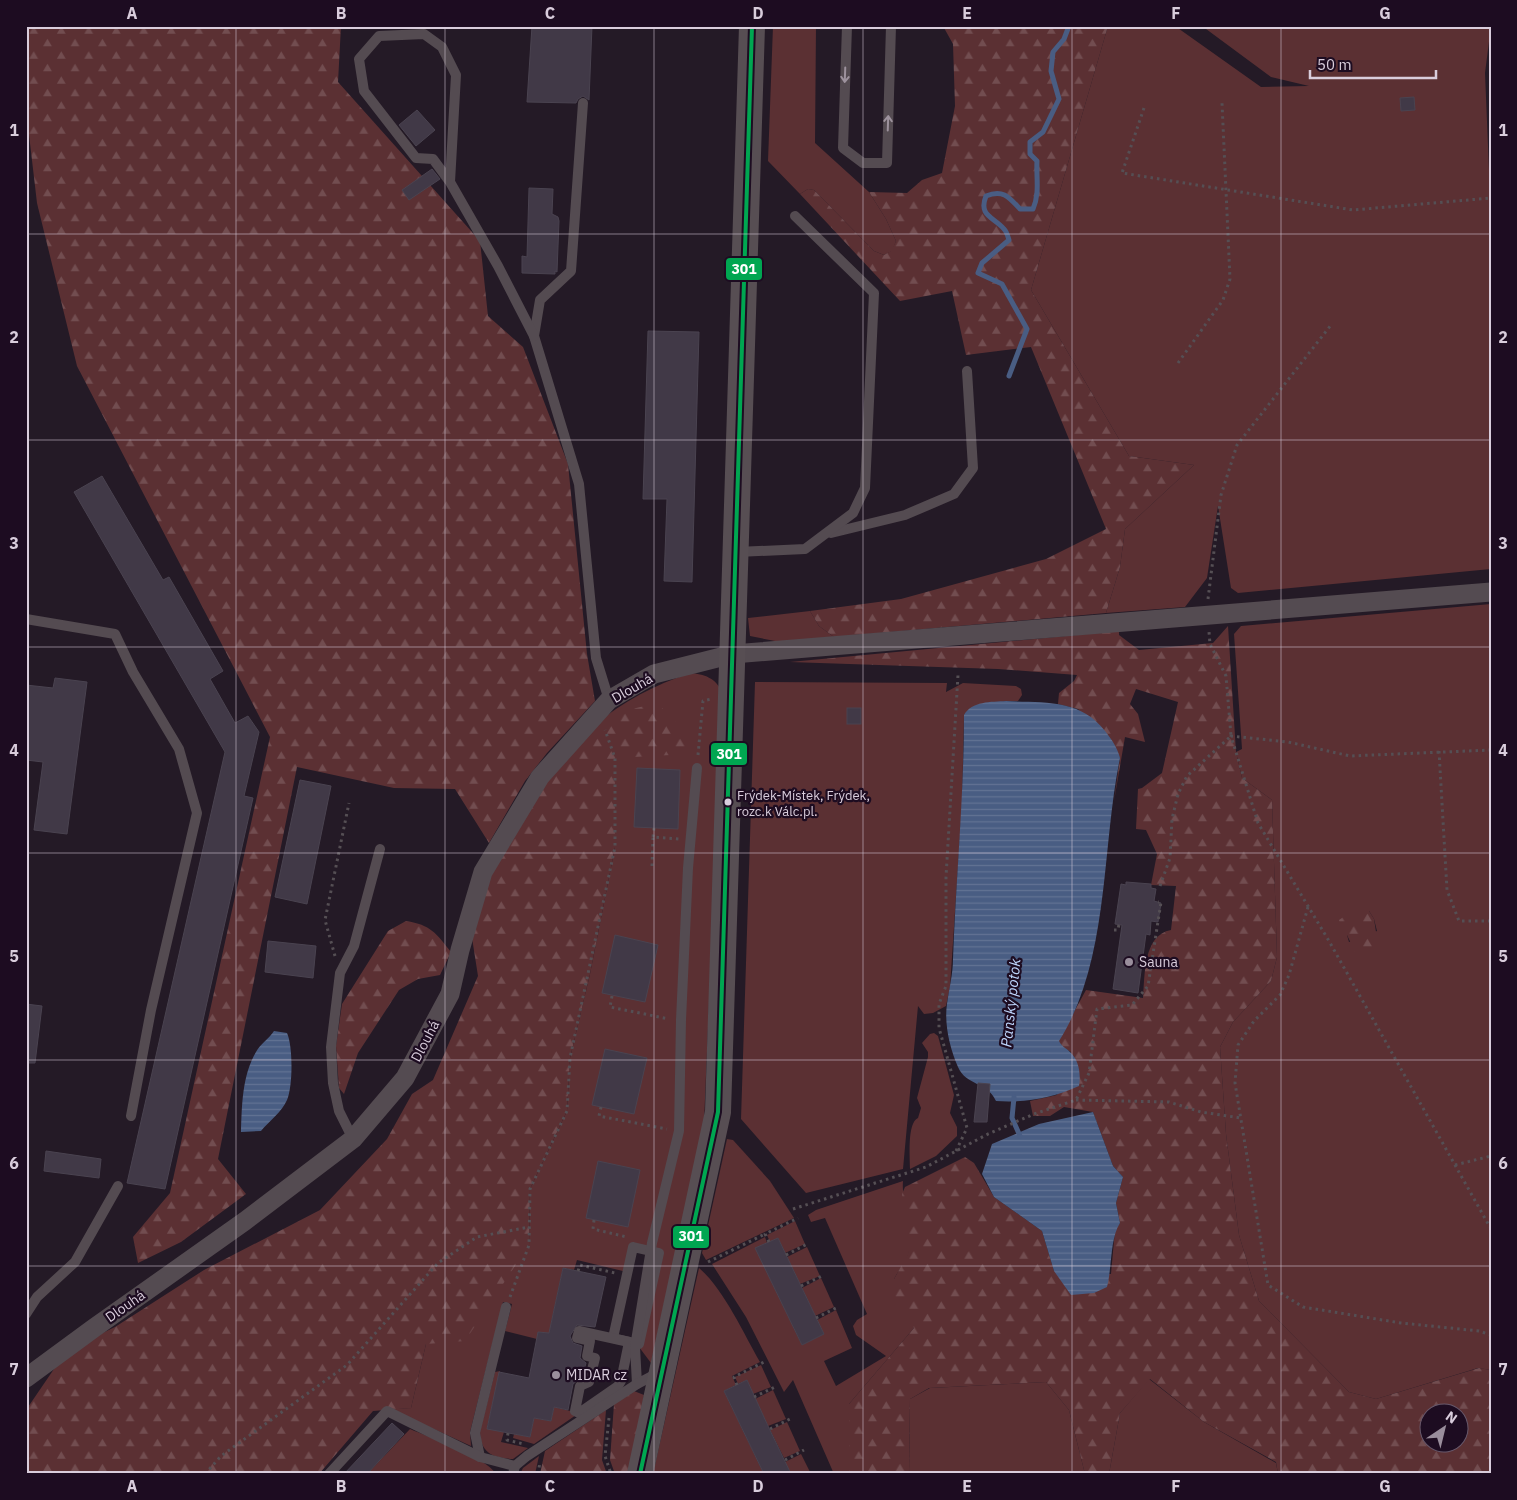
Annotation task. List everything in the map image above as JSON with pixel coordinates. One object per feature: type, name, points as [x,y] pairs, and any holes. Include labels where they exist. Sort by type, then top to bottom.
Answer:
[{"type":"main road","points":[[640,1474],[661,1372],[712,1150],[718,1112],[752,26]]},
{"type":"street","name":"Dlouhá","points":[[26,1378],[245,1221],[353,1140],[405,1078],[450,994],[460,950],[483,872],[540,777],[604,706],[654,674],[732,654],[1491,592]]},
{"type":"lane","points":[[847,26],[843,148],[863,163],[887,163],[891,26]]},
{"type":"lane","points":[[450,182],[456,75],[442,47],[424,34],[379,36],[358,59],[364,91],[416,158],[433,159],[450,182],[498,266],[534,336],[579,484],[596,658],[604,706]]},
{"type":"lane","points":[[534,336],[540,300],[571,271],[583,103]]},
{"type":"lane","points":[[736,552],[805,549],[853,513],[865,488],[874,293],[796,216]]},
{"type":"lane","points":[[827,534],[906,515],[954,494],[972,468],[966,371]]},
{"type":"lane","points":[[26,619],[115,634],[134,672],[179,749],[197,812],[151,1010],[131,1116]]},
{"type":"lane","points":[[633,1343],[579,1331],[577,1338],[590,1342],[587,1356],[595,1358],[590,1382],[580,1386],[575,1412],[579,1413],[618,1386],[622,1381],[633,1343],[652,1247],[679,1131],[681,1020],[690,840],[696,768]]},
{"type":"lane","points":[[353,1140],[339,1111],[333,1083],[330,1047],[340,973],[354,946],[380,849]]},
{"type":"lane","points":[[26,1314],[37,1297],[75,1262],[118,1186]]},
{"type":"lane","points":[[613,1338],[633,1247],[652,1247]]},
{"type":"lane","points":[[480,1457],[475,1433],[506,1307]]},
{"type":"lane","points":[[633,1343],[637,1384]]},
{"type":"lane","points":[[329,1474],[387,1411],[480,1457],[514,1470],[526,1456],[637,1384],[661,1372]]},
{"type":"path","points":[[1178,363],[1223,300],[1230,279],[1222,103]]},
{"type":"path","points":[[1144,108],[1122,173],[1353,210],[1491,198]]},
{"type":"path","points":[[1331,325],[1236,445],[1221,495],[1206,616],[1210,644],[1226,676],[1231,736],[1258,823],[1308,907],[1491,1229]]},
{"type":"path","points":[[955,1151],[967,1128],[939,1028],[939,1004],[946,986],[946,877],[958,675]]},
{"type":"path","points":[[506,1307],[529,1245],[530,1189],[568,1111],[570,1058],[615,847],[615,758],[604,706]]},
{"type":"path","points":[[1160,886],[1170,858],[1172,819],[1178,794],[1187,776],[1231,736],[1288,742],[1350,756],[1491,750]]},
{"type":"path","points":[[1439,751],[1447,890],[1459,921],[1491,921]]},
{"type":"path","points":[[340,973],[325,920],[349,803]]},
{"type":"path","points":[[652,866],[654,828]]},
{"type":"path","points":[[653,837],[690,840]]},
{"type":"path","points":[[1076,1100],[1089,1073],[1097,1009],[1132,1005],[1148,986],[1161,902],[1158,902]]},
{"type":"path","points":[[1308,907],[1289,975],[1280,995],[1254,1021],[1238,1044],[1235,1083],[1268,1285],[1303,1307],[1401,1323],[1479,1331],[1491,1336]]},
{"type":"path","points":[[1114,930],[1118,930],[1119,924]]},
{"type":"path","points":[[612,996],[610,1008],[681,1020]]},
{"type":"path","points":[[793,1209],[926,1167],[988,1134],[1024,1118],[1076,1100],[1169,1102],[1201,1112],[1241,1118]]},
{"type":"path","points":[[601,1107],[599,1116],[679,1131]]},
{"type":"path","points":[[1455,1165],[1491,1156]]},
{"type":"path","points":[[703,1264],[798,1218]]},
{"type":"path","points":[[594,1220],[593,1229],[652,1247]]},
{"type":"path","points":[[205,1474],[221,1456],[347,1365],[438,1263],[477,1237],[529,1227]]},
{"type":"path","points":[[766,1234],[769,1242]]},
{"type":"path","points":[[786,1255],[810,1243]]},
{"type":"path","points":[[578,1271],[580,1265],[626,1276]]},
{"type":"path","points":[[801,1286],[824,1275]]},
{"type":"path","points":[[816,1318],[838,1307]]},
{"type":"path","points":[[737,1385],[734,1377],[764,1362]]},
{"type":"path","points":[[754,1397],[776,1387]]},
{"type":"path","points":[[611,1401],[605,1456],[611,1474]]},
{"type":"path","points":[[770,1429],[790,1419]]},
{"type":"path","points":[[784,1460],[804,1450]]},
{"type":"green space","points":[[26,26],[341,26],[338,82],[480,241],[488,316],[523,347],[568,464],[587,654],[595,701],[547,753],[525,781],[489,843],[455,789],[394,788],[297,767],[218,1159],[246,1194],[181,1242],[138,1263],[133,1237],[170,1193],[270,737],[77,366],[37,203],[26,109]]},
{"type":"green space","points":[[773,26],[816,26],[815,143],[869,192],[886,219],[896,241],[892,251],[884,255],[874,251],[814,190],[808,189],[800,194],[768,161]]},
{"type":"green space","points":[[943,26],[1108,26],[1031,290],[1129,456],[1194,465],[1125,529],[1120,567],[1106,613],[834,637],[819,626],[810,611],[901,599],[1046,559],[1106,529],[1031,347],[966,355],[952,291],[900,301],[800,194],[808,189],[814,190],[874,251],[884,255],[891,251],[896,241],[886,219],[869,192],[907,193],[922,180],[942,173],[955,106],[953,44]]},
{"type":"green space","points":[[1108,26],[1175,26],[1261,87],[1309,86],[1271,77],[1202,26],[1491,26],[1485,73],[1491,219],[1491,569],[1238,593],[1231,588],[1218,506],[1207,578],[1185,607],[1106,613],[1120,567],[1125,529],[1194,465],[1129,456],[1031,290]]},
{"type":"green space","points":[[1491,604],[1491,1370],[1478,1368],[1376,1399],[1349,1392],[1259,1301],[1239,1235],[1226,1134],[1220,1047],[1233,1022],[1271,981],[1277,957],[1272,800],[1242,778],[1236,752],[1242,749],[1234,634],[1241,626]],"holes":[[[1369,911],[1374,919],[1377,931],[1349,942],[1347,935]]]},
{"type":"green space","points":[[810,611],[819,626],[834,637],[780,642],[750,636],[748,618]]},
{"type":"green space","points":[[1228,626],[1236,752],[1242,778],[1272,800],[1277,957],[1271,981],[1233,1022],[1220,1047],[1226,1134],[1239,1235],[1259,1301],[1349,1392],[1376,1399],[1479,1368],[1491,1370],[1491,1474],[1278,1474],[1276,1462],[1204,1422],[1150,1379],[1120,1413],[1109,1474],[1085,1474],[1069,1410],[1046,1382],[929,1388],[910,1399],[909,1474],[849,1474],[849,1404],[914,1328],[894,1304],[894,1279],[908,1254],[909,1234],[902,1194],[905,1187],[965,1157],[974,1163],[994,1197],[1042,1231],[1054,1271],[1111,1274],[1115,1230],[1120,1223],[1116,1203],[1123,1177],[1113,1166],[1093,1112],[1064,1107],[1050,1116],[1033,1116],[1030,1101],[1057,1095],[1071,1052],[1062,1047],[1058,1041],[1086,990],[1143,998],[1145,968],[1150,948],[1162,933],[1171,930],[1176,886],[1151,885],[1157,854],[1146,830],[1136,829],[1138,789],[1162,773],[1178,702],[1136,689],[1130,704],[1138,714],[1145,742],[1125,737],[1114,801],[1120,758],[1078,709],[1058,704],[1059,693],[1074,681],[1077,675],[998,669],[790,662],[1119,631],[1119,635],[1139,650],[1213,643]]},
{"type":"green space","points":[[690,673],[700,674],[713,680],[722,692],[704,1123],[651,1363],[639,1347],[659,1253],[633,1247],[627,1272],[577,1260],[574,1270],[563,1268],[551,1324],[551,1334],[539,1332],[537,1339],[505,1331],[512,1304],[503,1302],[470,1432],[471,1446],[390,1409],[411,1408],[426,1344],[529,1245],[530,1189],[567,1111],[570,1058],[590,974],[615,847],[615,758],[595,725],[617,708],[640,694]]},
{"type":"green space","points":[[755,682],[947,683],[946,692],[963,683],[1016,686],[1021,689],[1022,695],[1018,701],[1006,701],[964,715],[962,806],[950,987],[946,1006],[933,1013],[924,1014],[918,1006],[903,1169],[806,1193],[741,1119]]},
{"type":"green space","points":[[657,703],[691,737],[689,754],[615,758],[615,847],[590,974],[570,1058],[567,1111],[530,1189],[529,1245],[465,1341],[426,1344],[411,1408],[373,1411],[319,1474],[26,1474],[26,1410],[67,1350],[115,1327],[204,1270],[320,1210],[387,1139],[412,1094],[433,1080],[478,976],[470,925],[507,838],[548,777],[595,725],[632,709]]},
{"type":"green space","points":[[1354,910],[1369,911],[1374,919],[1378,945],[1369,950],[1355,952],[1347,935],[1342,932],[1339,920]]},
{"type":"green space","points":[[406,921],[421,925],[432,931],[451,952],[440,975],[418,979],[399,990],[358,1053],[344,1094],[339,1088],[336,1046],[342,1004],[388,931]]},
{"type":"green space","points":[[934,1033],[938,1036],[954,1095],[950,1113],[957,1127],[957,1136],[936,1156],[910,1169],[912,1126],[918,1118],[921,1108],[917,1098],[928,1057],[928,1052],[922,1043],[930,1034]]},
{"type":"green space","points":[[727,1139],[733,1140],[770,1181],[794,1218],[706,1260],[702,1253]]},
{"type":"green space","points":[[903,1181],[910,1246],[907,1258],[894,1279],[914,1328],[849,1404],[849,1474],[834,1474],[793,1380],[784,1392],[746,1317],[712,1264],[765,1237],[767,1243],[756,1248],[802,1345],[824,1334],[817,1320],[836,1310],[852,1348],[824,1361],[836,1386],[886,1356],[856,1335],[853,1326],[857,1320],[867,1314],[825,1218],[811,1222],[808,1215],[816,1210]]},
{"type":"green space","points":[[795,1221],[805,1244],[785,1253],[778,1238],[770,1242],[767,1235]]},
{"type":"green space","points":[[807,1247],[820,1276],[800,1284],[787,1257]]},
{"type":"green space","points":[[699,1268],[725,1299],[760,1362],[732,1376],[736,1385],[724,1391],[764,1474],[684,1474],[673,1471],[672,1474],[653,1474]]},
{"type":"green space","points":[[821,1278],[834,1307],[815,1316],[802,1288]]},
{"type":"green space","points":[[761,1365],[771,1387],[753,1394],[747,1380],[738,1384],[735,1377]]},
{"type":"green space","points":[[500,1371],[487,1428],[504,1432],[501,1442],[528,1448],[513,1459],[494,1456],[482,1445],[480,1431],[495,1372]]},
{"type":"green space","points":[[1149,1379],[1204,1422],[1276,1463],[1278,1474],[1109,1474],[1120,1413]]},
{"type":"green space","points":[[1046,1382],[1069,1410],[1085,1474],[909,1474],[910,1399],[930,1388]]},
{"type":"green space","points":[[773,1390],[786,1419],[768,1426],[755,1399]]},
{"type":"green space","points":[[634,1391],[644,1395],[630,1474],[615,1474],[610,1460],[614,1404]]},
{"type":"green space","points":[[554,1407],[579,1413],[534,1444],[513,1438],[514,1434],[530,1437],[534,1418],[551,1421]]},
{"type":"green space","points":[[606,1410],[602,1460],[607,1474],[540,1474],[545,1451]]},
{"type":"green space","points":[[787,1422],[800,1451],[784,1458],[770,1430]]},
{"type":"green space","points":[[410,1429],[470,1455],[481,1461],[496,1474],[367,1474]]},
{"type":"green space","points":[[801,1454],[811,1474],[791,1474],[785,1462]]},
{"type":"green space","points":[[539,1456],[535,1474],[520,1474],[523,1468]]},
{"type":"water","points":[[1006,701],[1060,704],[1084,713],[1095,720],[1105,731],[1114,744],[1120,758],[1096,940],[1087,976],[1075,1009],[1059,1041],[1073,1055],[1077,1063],[1080,1077],[1079,1086],[1039,1099],[1018,1101],[996,1101],[987,1090],[966,1078],[958,1067],[950,1044],[946,1012],[953,965],[963,776],[964,715],[967,710],[977,705]]},
{"type":"water","points":[[274,1031],[287,1033],[289,1039],[291,1076],[289,1094],[279,1112],[261,1131],[241,1132],[245,1081],[251,1061],[258,1049]]},
{"type":"water","points":[[1093,1112],[1113,1166],[1123,1177],[1116,1203],[1120,1223],[1114,1237],[1107,1287],[1094,1293],[1071,1295],[1054,1271],[1042,1231],[994,1197],[982,1174],[992,1144],[1039,1124]]},
{"type":"building","points":[[532,26],[592,26],[589,100],[583,96],[576,103],[527,102]]},
{"type":"building","points":[[1414,97],[1415,110],[1401,111],[1400,98]]},
{"type":"building","points":[[417,110],[435,130],[416,146],[399,125]]},
{"type":"building","points":[[432,169],[440,179],[409,200],[402,190]]},
{"type":"building","points":[[529,188],[553,189],[552,214],[558,217],[559,221],[557,272],[555,271],[555,274],[522,273],[522,256],[527,257]]},
{"type":"building","points":[[648,331],[699,332],[692,582],[664,581],[667,499],[643,499]]},
{"type":"building","points":[[102,476],[163,580],[169,577],[223,671],[210,679],[235,723],[248,716],[259,732],[244,796],[253,798],[165,1189],[127,1183],[225,752],[74,492]]},
{"type":"building","points":[[55,678],[87,682],[67,834],[34,830],[43,762],[26,760],[26,685],[53,688]]},
{"type":"building","points":[[847,708],[861,708],[861,724],[847,724]]},
{"type":"building","points":[[637,768],[680,770],[678,829],[634,827]]},
{"type":"building","points":[[300,780],[331,786],[307,904],[275,897]]},
{"type":"building","points":[[1126,882],[1151,884],[1151,888],[1156,889],[1154,901],[1161,903],[1158,922],[1151,921],[1150,935],[1146,934],[1138,993],[1113,989],[1122,925],[1115,924],[1121,884],[1126,885]]},
{"type":"building","points":[[615,935],[658,945],[645,1002],[602,993]]},
{"type":"building","points":[[268,941],[316,946],[313,978],[265,972]]},
{"type":"building","points":[[26,1004],[42,1006],[35,1063],[26,1063]]},
{"type":"building","points":[[605,1049],[647,1058],[634,1114],[592,1105]]},
{"type":"building","points":[[978,1083],[990,1084],[987,1122],[974,1122]]},
{"type":"building","points":[[46,1151],[101,1159],[99,1178],[44,1171]]},
{"type":"building","points":[[598,1161],[640,1170],[628,1227],[586,1218]]},
{"type":"building","points":[[778,1238],[824,1334],[802,1345],[755,1248]]},
{"type":"building","points":[[563,1268],[606,1277],[595,1327],[577,1325],[570,1336],[573,1343],[582,1346],[580,1358],[586,1363],[582,1377],[573,1384],[568,1410],[554,1407],[551,1421],[534,1418],[530,1437],[487,1429],[499,1372],[529,1378],[538,1332],[549,1333]]},
{"type":"building","points":[[747,1380],[791,1474],[764,1474],[724,1391]]},
{"type":"building","points":[[392,1423],[404,1434],[367,1474],[344,1474]]},
{"type":"waterway","name":"Panský potok","points":[[1009,376],[1027,329],[1002,284],[978,273],[982,263],[1009,240],[1005,230],[988,216],[984,203],[986,196],[997,193],[1005,195],[1020,209],[1033,209],[1037,191],[1037,161],[1030,154],[1030,142],[1043,132],[1059,99],[1051,71],[1053,52],[1064,39],[1069,26]]},
{"type":"waterway","name":"Panský potok","points":[[1014,1097],[1012,1118],[1020,1136]]},
{"type":"transit line","name":"301","points":[[640,1474],[718,1112],[752,26]]},
{"type":"place","name":"Frýdek-Místek, Frýdek, rozc.k Válc.pl.","points":[[728,802]]},
{"type":"place","name":"Sauna","points":[[1129,962]]},
{"type":"place","name":"MIDAR cz","points":[[556,1375]]}]
